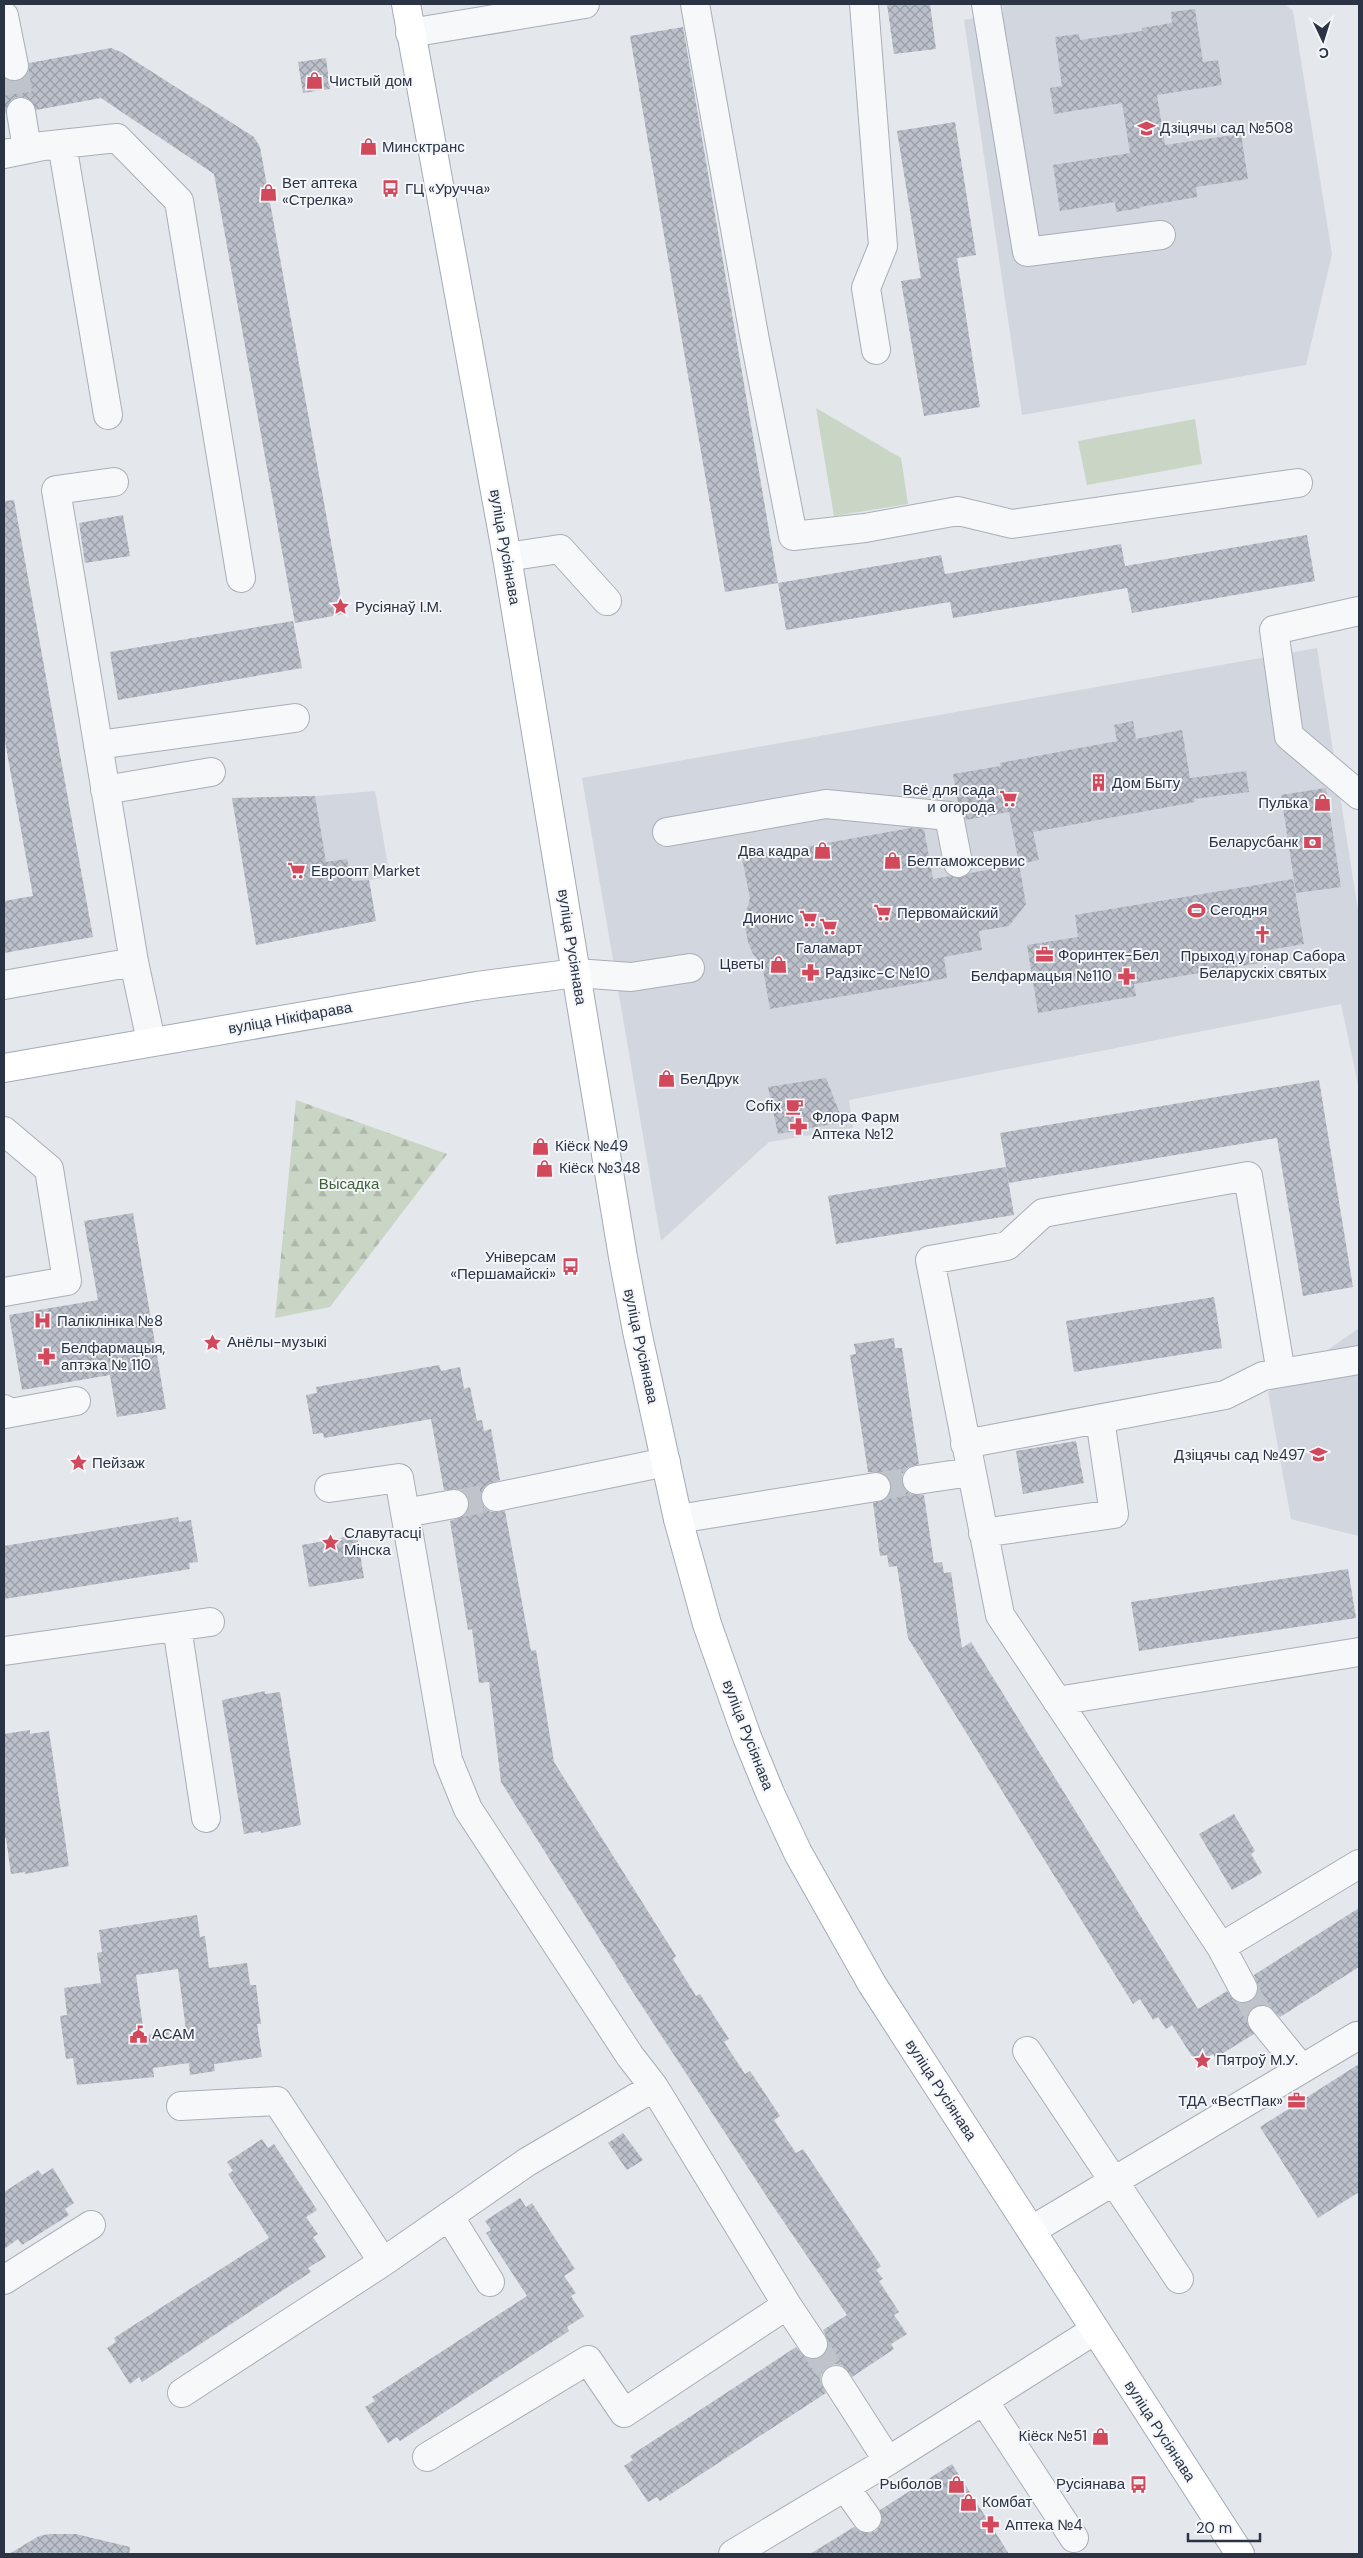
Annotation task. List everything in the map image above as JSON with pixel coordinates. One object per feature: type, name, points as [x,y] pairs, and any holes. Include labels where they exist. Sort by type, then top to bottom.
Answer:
[{"type":"main road","name":"вуліца Русіянава","points":[[406,4],[507,557],[635,1322],[690,1567],[724,1674],[763,1777],[798,1853],[872,1984],[1240,2554]]},
{"type":"main road","name":"вуліца Нікіфарава","points":[[4,1068],[477,986],[576,973]]},
{"type":"lane","points":[[410,33],[518,8],[586,4]]},
{"type":"lane","points":[[696,4],[754,335],[793,536],[865,528],[958,511],[1012,524],[1298,483]]},
{"type":"lane","points":[[864,4],[883,246],[866,288],[876,350]]},
{"type":"lane","points":[[986,4],[1027,252],[1161,235]]},
{"type":"lane","points":[[4,16],[14,66]]},
{"type":"lane","points":[[22,112],[15,152],[62,144],[117,138],[179,201],[241,578]]},
{"type":"lane","points":[[62,144],[108,414]]},
{"type":"lane","points":[[114,482],[56,490],[134,962],[151,1041]]},
{"type":"lane","points":[[507,557],[560,549],[607,602]]},
{"type":"lane","points":[[1359,611],[1274,630],[1289,736],[1359,795]]},
{"type":"lane","points":[[98,745],[295,718]]},
{"type":"lane","points":[[105,790],[211,772]]},
{"type":"lane","points":[[667,832],[826,804],[949,816],[958,863]]},
{"type":"lane","points":[[4,985],[134,962]]},
{"type":"lane","points":[[576,973],[631,978],[690,968]]},
{"type":"lane","points":[[4,1131],[49,1169],[67,1281],[4,1292]]},
{"type":"lane","points":[[1243,1988],[1221,1947],[1000,1615],[930,1260],[1007,1246],[1043,1213],[1248,1176],[1281,1373]]},
{"type":"lane","points":[[965,1444],[1225,1395],[1263,1376],[1359,1360]]},
{"type":"lane","points":[[4,1409],[4,1414],[76,1401]]},
{"type":"lane","points":[[983,1533],[1114,1514],[1100,1419]]},
{"type":"lane","points":[[496,1497],[666,1462]]},
{"type":"lane","points":[[917,1480],[971,1472]]},
{"type":"lane","points":[[329,1488],[399,1478],[448,1760],[468,1809],[630,2056],[654,2087],[787,2305],[813,2344]]},
{"type":"lane","points":[[678,1519],[876,1487]]},
{"type":"lane","points":[[405,1514],[454,1504]]},
{"type":"lane","points":[[4,1651],[210,1622]]},
{"type":"lane","points":[[177,1627],[206,1818]]},
{"type":"lane","points":[[1057,1701],[1359,1652]]},
{"type":"lane","points":[[1221,1947],[1359,1864]]},
{"type":"lane","points":[[1262,2020],[1302,2069]]},
{"type":"lane","points":[[1032,2230],[1357,2036],[1359,2037]]},
{"type":"lane","points":[[1027,2050],[1178,2279]]},
{"type":"lane","points":[[182,2393],[383,2262],[527,2162],[654,2087]]},
{"type":"lane","points":[[181,2106],[277,2101],[383,2262]]},
{"type":"lane","points":[[449,2216],[490,2282]]},
{"type":"lane","points":[[4,2280],[91,2225]]},
{"type":"lane","points":[[427,2457],[588,2360],[624,2413],[787,2305]]},
{"type":"lane","points":[[733,2554],[888,2461],[1095,2330]]},
{"type":"lane","points":[[836,2380],[888,2461]]},
{"type":"lane","points":[[984,2401],[1074,2538]]},
{"type":"lane","points":[[845,2487],[867,2518]]},
{"type":"shaded area","name":"Дзіцячы сад №508","points":[[1002,4],[1285,4],[1293,11],[1332,254],[1306,365],[1022,415],[964,20],[1003,12]]},
{"type":"shaded area","points":[[1317,648],[1359,917],[1359,1089],[1341,1004],[849,1100],[853,1128],[769,1142],[661,1241],[582,778]]},
{"type":"shaded area","name":"Евроопт Market","points":[[375,791],[390,877],[369,880],[376,921],[256,945],[232,798],[315,796]]},
{"type":"shaded area","name":"Дзіцячы сад №497","points":[[1359,1328],[1359,1536],[1291,1519],[1268,1392]]},
{"type":"green space","points":[[816,408],[901,458],[908,504],[834,516]]},
{"type":"green space","points":[[1195,419],[1202,464],[1087,485],[1078,441]]},
{"type":"green space","name":"Высадка","points":[[296,1100],[447,1154],[330,1307],[275,1318]]},
{"type":"building","points":[[887,4],[930,4],[936,49],[894,54]]},
{"type":"building","points":[[1195,9],[1203,62],[1218,60],[1222,85],[1157,95],[1165,145],[1241,134],[1248,179],[1196,187],[1197,197],[1141,208],[1116,212],[1115,202],[1060,211],[1053,165],[1130,153],[1122,103],[1054,114],[1050,88],[1062,86],[1055,37],[1079,34],[1080,40],[1142,31],[1142,28],[1172,23],[1171,12]]},
{"type":"building","points":[[683,27],[778,583],[725,592],[630,36]]},
{"type":"building","points":[[111,48],[121,52],[254,137],[260,147],[344,614],[295,623],[214,174],[101,98],[36,110],[33,103],[27,98],[18,97],[11,100],[4,116],[4,77],[9,81],[18,81],[24,78],[29,71],[29,63]]},
{"type":"building","name":"Чистый дом","points":[[326,58],[330,89],[303,93],[298,62]]},
{"type":"building","points":[[955,122],[976,255],[957,258],[980,407],[924,416],[901,281],[921,278],[897,131]]},
{"type":"building","points":[[14,500],[93,937],[4,953],[4,901],[33,896],[4,736],[4,501]]},
{"type":"building","points":[[123,515],[130,556],[85,563],[79,523]]},
{"type":"building","points":[[1307,535],[1315,581],[1132,613],[1127,588],[953,618],[950,602],[786,630],[778,583],[941,555],[945,574],[1121,544],[1125,566]]},
{"type":"building","points":[[293,621],[302,668],[118,700],[110,652]]},
{"type":"building","name":"Дом Быту","points":[[1133,721],[1136,739],[1182,730],[1190,778],[1246,771],[1249,792],[1194,799],[1195,802],[1033,832],[1039,860],[1019,864],[1009,812],[966,820],[958,804],[953,774],[1001,766],[1000,763],[1117,741],[1114,725]]},
{"type":"building","points":[[1326,788],[1341,887],[1296,893],[1281,795]]},
{"type":"building","name":"Евроопт Market","points":[[315,796],[326,862],[347,859],[352,881],[369,880],[376,921],[256,945],[232,798]]},
{"type":"building","name":"Первомайский","points":[[911,828],[924,829],[933,879],[951,876],[960,878],[970,873],[1019,864],[1026,904],[1009,926],[979,931],[982,950],[944,957],[947,978],[770,1009],[762,964],[753,954],[748,942],[744,921],[750,898],[742,858]]},
{"type":"building","points":[[1293,879],[1304,944],[1263,951],[1265,962],[1134,984],[1136,996],[1038,1013],[1027,945],[1078,937],[1075,915]]},
{"type":"building","points":[[826,1078],[843,1122],[778,1134],[768,1087]]},
{"type":"building","points":[[1319,1080],[1353,1287],[1303,1296],[1277,1138],[1009,1183],[1000,1133]]},
{"type":"building","points":[[1006,1167],[1014,1215],[836,1244],[828,1196]]},
{"type":"building","name":"Паліклініка №8","points":[[133,1213],[166,1409],[117,1417],[110,1375],[22,1390],[9,1315],[98,1300],[84,1221]]},
{"type":"building","points":[[1214,1297],[1222,1348],[1074,1372],[1066,1321]]},
{"type":"building","points":[[894,1338],[895,1348],[902,1348],[919,1464],[907,1468],[902,1475],[902,1483],[905,1490],[911,1494],[924,1495],[934,1563],[942,1562],[944,1573],[951,1572],[962,1648],[971,1642],[1198,2009],[1227,1991],[1235,2001],[1243,2004],[1251,2001],[1259,1989],[1254,1975],[1359,1908],[1359,1967],[1280,2017],[1267,2005],[1259,2005],[1253,2008],[1248,2014],[1247,2022],[1254,2034],[1215,2058],[1213,2054],[1197,2064],[1172,2025],[1166,2029],[1158,2017],[1153,2020],[1140,1999],[1133,2004],[908,1638],[897,1566],[889,1567],[887,1555],[880,1556],[873,1503],[886,1499],[891,1492],[891,1484],[882,1473],[868,1472],[850,1355],[856,1354],[854,1344]]},
{"type":"building","points":[[439,1365],[441,1371],[460,1367],[464,1389],[470,1387],[477,1421],[482,1420],[484,1431],[491,1429],[500,1480],[485,1486],[481,1493],[481,1500],[484,1507],[491,1512],[505,1511],[531,1651],[536,1650],[554,1762],[676,1956],[673,1959],[696,1996],[700,1994],[729,2039],[724,2042],[745,2074],[750,2071],[780,2116],[774,2120],[796,2153],[803,2149],[881,2266],[876,2270],[883,2279],[879,2281],[899,2312],[894,2315],[907,2334],[891,2344],[894,2349],[852,2377],[843,2366],[835,2364],[827,2367],[822,2373],[820,2380],[826,2393],[660,2501],[657,2497],[648,2502],[624,2466],[633,2460],[630,2456],[796,2347],[807,2358],[814,2360],[821,2357],[827,2351],[829,2343],[823,2330],[847,2315],[636,1997],[501,1782],[489,1682],[479,1683],[472,1629],[468,1630],[450,1521],[464,1516],[469,1509],[469,1501],[466,1494],[460,1490],[444,1490],[431,1419],[324,1438],[323,1433],[313,1434],[306,1395],[317,1393],[316,1387]]},
{"type":"building","points":[[1076,1441],[1084,1483],[1023,1494],[1016,1451]]},
{"type":"building","points":[[178,1517],[179,1522],[191,1520],[198,1562],[189,1563],[190,1569],[4,1599],[4,1546]]},
{"type":"building","points":[[357,1535],[364,1578],[309,1587],[302,1545]]},
{"type":"building","points":[[1348,1569],[1356,1618],[1139,1651],[1131,1602]]},
{"type":"building","points":[[265,1691],[265,1694],[280,1692],[301,1825],[261,1833],[261,1831],[244,1834],[222,1700]]},
{"type":"building","points":[[30,1730],[30,1734],[49,1731],[69,1866],[25,1874],[25,1872],[11,1874],[6,1838],[4,1838],[4,1734]]},
{"type":"building","points":[[1234,1814],[1255,1851],[1251,1854],[1262,1873],[1232,1890],[1199,1834]]},
{"type":"building","points":[[197,1915],[200,1937],[205,1936],[209,1968],[247,1963],[250,1985],[256,1985],[261,2024],[257,2024],[262,2057],[214,2064],[215,2071],[190,2075],[189,2063],[153,2068],[154,2077],[77,2085],[73,2058],[66,2059],[60,2016],[67,2015],[64,1988],[101,1983],[97,1953],[102,1952],[99,1930]],"holes":[[[178,1969],[186,2030],[144,2035],[136,1975]]]},
{"type":"building","points":[[1359,2064],[1359,2192],[1318,2218],[1260,2127]]},
{"type":"building","points":[[623,2133],[643,2160],[627,2170],[608,2143]]},
{"type":"building","points":[[262,2139],[268,2148],[274,2144],[317,2210],[306,2217],[318,2234],[313,2237],[326,2257],[308,2268],[311,2272],[142,2382],[139,2377],[130,2384],[107,2348],[116,2342],[114,2338],[269,2238],[228,2174],[233,2171],[227,2162]]},
{"type":"building","points":[[53,2168],[74,2203],[65,2209],[69,2215],[22,2245],[18,2239],[4,2249],[4,2192],[38,2170],[42,2175]]},
{"type":"building","points":[[520,2198],[526,2207],[532,2203],[575,2269],[564,2276],[576,2293],[571,2296],[584,2316],[567,2327],[569,2331],[400,2441],[397,2437],[388,2443],[365,2407],[375,2401],[372,2397],[527,2296],[486,2233],[491,2230],[485,2221]]},
{"type":"building","points":[[952,2464],[1009,2554],[810,2554],[854,2527],[861,2532],[869,2533],[876,2531],[881,2524],[880,2510]]},
{"type":"building","points":[[76,2534],[130,2547],[129,2554],[9,2554],[39,2536]]},
{"type":"tunnel","points":[[14,66],[21,112]]},
{"type":"tunnel","points":[[876,1487],[917,1480]]},
{"type":"tunnel","points":[[454,1504],[496,1497]]},
{"type":"tunnel","points":[[1243,1988],[1262,2020]]},
{"type":"tunnel","points":[[813,2344],[836,2380]]},
{"type":"place","name":"Чистый дом","points":[[315,81]]},
{"type":"place","name":"Дзіцячы сад №508","points":[[1146,128]]},
{"type":"place","name":"Минсктранс","points":[[368,147]]},
{"type":"place","name":"ГЦ «Уручча»","points":[[391,189]]},
{"type":"place","name":"Вет аптека «Стрелка»","points":[[268,192]]},
{"type":"place","name":"Русіянаў І.М.","points":[[341,607]]},
{"type":"place","name":"Дом Быту","points":[[1098,783]]},
{"type":"place","name":"Всё для сада и огорода","points":[[1009,799]]},
{"type":"place","name":"Пулька","points":[[1322,803]]},
{"type":"place","name":"Беларусбанк","points":[[1312,842]]},
{"type":"place","name":"Два кадра","points":[[823,851]]},
{"type":"place","name":"Белтаможсервис","points":[[893,861]]},
{"type":"place","name":"Евроопт Market","points":[[297,871]]},
{"type":"place","name":"Сегодня","points":[[1196,910]]},
{"type":"place","name":"Первомайский","points":[[883,913]]},
{"type":"place","name":"Дионис","points":[[808,918]]},
{"type":"place","name":"Галамарт","points":[[829,927]]},
{"type":"place","name":"Прыход у гонар Сабора Беларускіх святых","points":[[1263,935]]},
{"type":"place","name":"Форинтек-Бел","points":[[1044,955]]},
{"type":"place","name":"Цветы","points":[[778,964]]},
{"type":"place","name":"Радзікс-С №10","points":[[811,973]]},
{"type":"place","name":"Белфармацыя №110","points":[[1126,976]]},
{"type":"place","name":"БелДрук","points":[[666,1079]]},
{"type":"place","name":"Cofix","points":[[795,1106]]},
{"type":"place","name":"Флора Фарм Аптека №12","points":[[798,1126]]},
{"type":"place","name":"Кіёск №49","points":[[541,1146]]},
{"type":"place","name":"Кіёск №348","points":[[545,1168]]},
{"type":"place","name":"Універсам «Першамайскі»","points":[[570,1266]]},
{"type":"place","name":"Паліклініка №8","points":[[43,1321]]},
{"type":"place","name":"Анёлы-музыкі","points":[[213,1342]]},
{"type":"place","name":"Белфармацыя, аптэка № 110","points":[[47,1357]]},
{"type":"place","name":"Дзіцячы сад №497","points":[[1319,1455]]},
{"type":"place","name":"Пейзаж","points":[[78,1463]]},
{"type":"place","name":"Славутасці Мінска","points":[[330,1542]]},
{"type":"place","name":"АСАМ","points":[[138,2034]]},
{"type":"place","name":"Пятроў М.У.","points":[[1202,2060]]},
{"type":"place","name":"ТДА «ВестПак»","points":[[1297,2101]]},
{"type":"place","name":"Кіёск №51","points":[[1101,2436]]},
{"type":"place","name":"Рыболов","points":[[956,2484]]},
{"type":"place","name":"Русіянава","points":[[1139,2484]]},
{"type":"place","name":"Комбат","points":[[968,2502]]},
{"type":"place","name":"Аптека №4","points":[[991,2525]]}]
